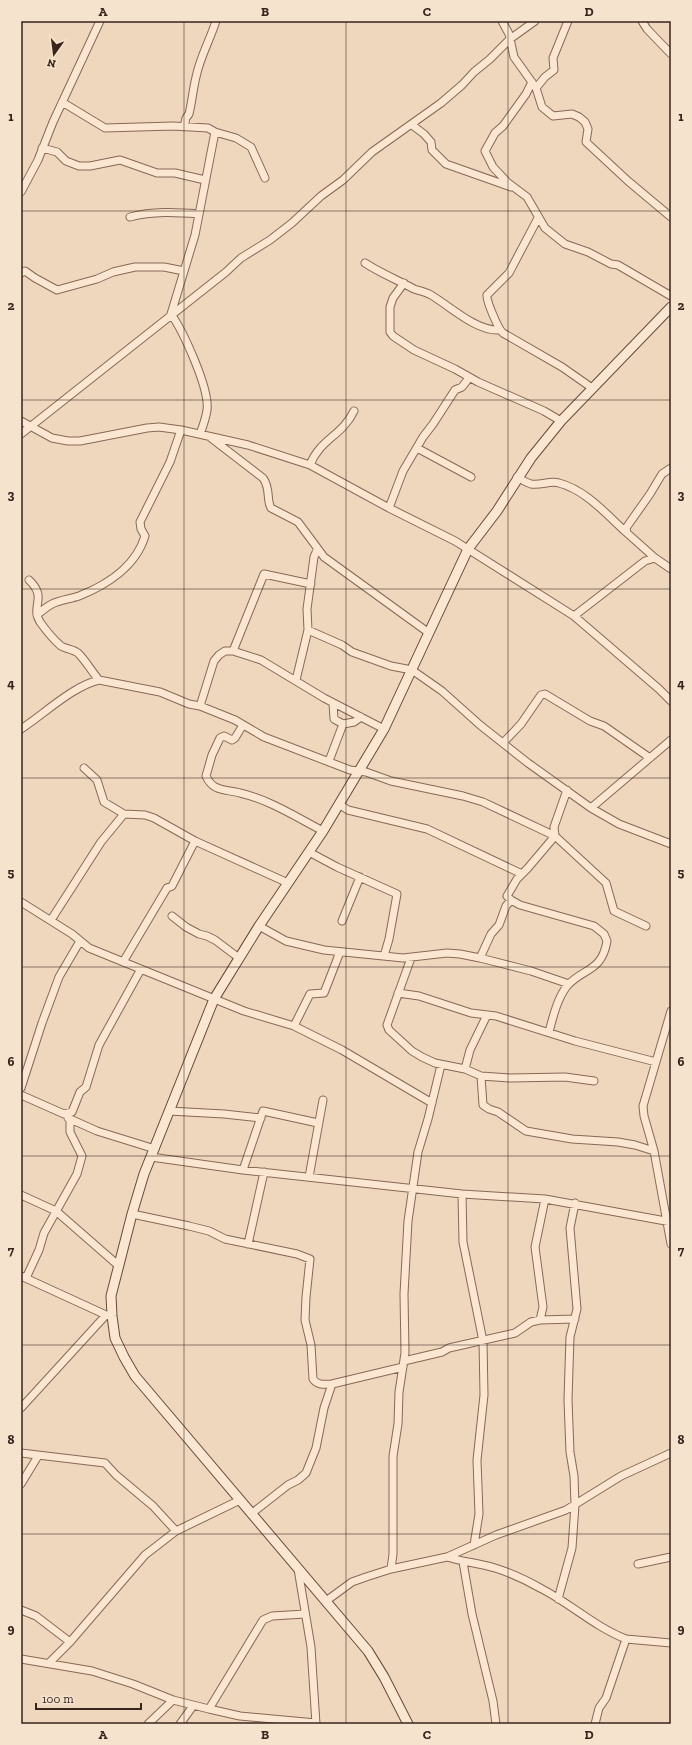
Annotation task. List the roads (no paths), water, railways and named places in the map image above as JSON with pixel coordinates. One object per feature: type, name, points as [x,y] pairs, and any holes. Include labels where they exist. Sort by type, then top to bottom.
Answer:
[{"type":"street","points":[[21,192],[100,21]]},
{"type":"street","points":[[184,127],[186,118],[189,114],[195,78],[203,55],[210,41],[216,21]]},
{"type":"street","points":[[502,21],[510,39],[514,57],[534,85],[542,107],[554,116],[572,114],[585,122],[588,129],[586,142],[628,181],[671,217]]},
{"type":"street","points":[[21,434],[226,272],[241,258],[270,240],[321,196],[343,180],[372,152],[412,125],[462,85],[510,39],[535,21]]},
{"type":"street","points":[[568,21],[553,58],[555,66],[554,70],[534,85],[526,94],[503,126],[494,133],[485,151],[494,167],[507,182],[519,189],[527,197],[545,228],[565,244],[588,252],[611,264],[618,265],[671,296]]},
{"type":"street","points":[[642,21],[647,29],[671,54]]},
{"type":"street","points":[[62,102],[105,128],[127,126],[208,128],[215,132],[236,138],[251,147],[265,178]]},
{"type":"street","points":[[412,125],[424,134],[431,142],[432,150],[446,164],[519,189]]},
{"type":"street","points":[[203,434],[207,401],[202,380],[187,341],[171,314],[195,235],[215,132]]},
{"type":"street","points":[[42,148],[57,152],[66,161],[79,166],[90,166],[120,160],[147,168],[157,173],[175,174],[205,180]]},
{"type":"street","points":[[130,217],[145,213],[167,212],[199,214]]},
{"type":"street","points":[[500,330],[487,301],[487,295],[509,273],[538,218]]},
{"type":"street","points":[[365,263],[374,269],[430,295],[445,306],[476,324],[485,328],[500,330],[562,367],[592,388]]},
{"type":"street","points":[[21,273],[25,271],[44,284],[57,290],[97,279],[113,272],[135,267],[164,267],[184,271]]},
{"type":"street","points":[[404,283],[393,298],[390,307],[390,332],[393,336],[414,350],[455,369],[469,378],[544,411],[561,421]]},
{"type":"street","points":[[408,1724],[384,1677],[368,1651],[135,1376],[124,1357],[109,1315],[111,1296],[132,1214],[153,1153],[214,999],[259,926],[310,852],[384,729],[468,549],[497,511],[531,458],[561,421],[671,307]]},
{"type":"street","points":[[389,508],[403,471],[423,437],[455,390],[462,387],[469,378]]},
{"type":"street","points":[[310,465],[317,451],[346,425],[354,411]]},
{"type":"street","points":[[21,421],[52,438],[68,441],[80,441],[147,428],[159,427],[181,430],[248,445],[310,465],[468,549],[574,616],[659,689],[671,702]]},
{"type":"street","points":[[37,615],[53,603],[73,598],[96,589],[114,577],[136,558],[146,536],[141,529],[140,522],[170,462],[181,430]]},
{"type":"street","points":[[203,434],[226,448],[263,478],[268,488],[269,505],[271,508],[298,522],[317,550],[324,557],[429,633]]},
{"type":"street","points":[[417,448],[471,477]]},
{"type":"street","points":[[627,533],[627,526],[650,494],[662,474],[671,468]]},
{"type":"street","points":[[518,477],[532,484],[558,482],[569,486],[586,497],[655,558],[671,569]]},
{"type":"street","points":[[296,680],[308,630],[307,609],[314,557],[317,550]]},
{"type":"street","points":[[574,616],[637,566],[655,558]]},
{"type":"street","points":[[233,651],[264,574],[311,584]]},
{"type":"street","points":[[29,580],[35,586],[38,594],[39,603],[36,610],[40,622],[61,646],[77,652],[99,680]]},
{"type":"street","points":[[308,630],[342,645],[352,652],[391,666],[412,670],[442,691],[528,763],[591,808],[619,824],[671,844]]},
{"type":"street","points":[[200,706],[214,661],[218,655],[225,651],[233,651],[261,660],[333,703],[384,729]]},
{"type":"street","points":[[21,729],[42,715],[52,705],[91,682],[99,680],[160,692],[189,704],[200,706],[243,725],[264,737],[350,770],[366,772],[391,781],[478,800],[494,806],[555,836],[606,883],[614,911],[646,926]]},
{"type":"street","points":[[503,743],[521,724],[541,695],[546,694],[590,720],[604,726],[650,758]]},
{"type":"street","points":[[333,703],[334,719],[343,724],[354,722],[360,717]]},
{"type":"street","points":[[329,761],[343,724]]},
{"type":"street","points":[[243,725],[235,738],[232,740],[224,736],[220,738],[212,755],[206,776],[210,784],[217,788],[262,799],[323,831]]},
{"type":"street","points":[[591,808],[671,740]]},
{"type":"street","points":[[84,768],[97,780],[104,802],[124,814],[145,815],[154,818],[195,841],[288,883]]},
{"type":"street","points":[[548,1032],[558,1003],[569,984],[597,964],[607,941],[604,934],[589,924],[532,908],[508,898],[508,894],[522,874],[555,836],[554,827],[567,790]]},
{"type":"street","points":[[339,804],[348,810],[427,829],[522,874]]},
{"type":"street","points":[[51,920],[101,842],[124,814]]},
{"type":"street","points":[[123,962],[167,888],[172,886],[195,841]]},
{"type":"street","points":[[310,852],[397,894],[390,939],[384,956]]},
{"type":"street","points":[[342,921],[360,877]]},
{"type":"street","points":[[480,958],[491,934],[499,925],[506,906],[511,900]]},
{"type":"street","points":[[21,902],[72,934],[89,948],[244,1011],[294,1026],[342,1050],[432,1103]]},
{"type":"street","points":[[172,916],[192,931],[215,940],[239,958]]},
{"type":"street","points":[[259,926],[292,943],[311,948],[411,958],[447,953],[480,958],[531,971],[569,984]]},
{"type":"street","points":[[21,1088],[59,977],[80,941]]},
{"type":"street","points":[[294,1026],[310,994],[324,993],[340,952]]},
{"type":"street","points":[[411,958],[387,1028],[412,1051],[441,1065],[465,1069],[481,1076],[510,1078],[565,1077],[594,1082]]},
{"type":"street","points":[[64,1114],[72,1112],[80,1092],[86,1087],[99,1045],[141,969]]},
{"type":"street","points":[[398,994],[419,996],[471,1013],[496,1016],[575,1041],[656,1062]]},
{"type":"street","points":[[671,1011],[670,1023],[656,1062],[643,1106],[644,1116],[654,1151],[669,1222],[671,1244]]},
{"type":"street","points":[[465,1069],[470,1050],[487,1015]]},
{"type":"street","points":[[391,1569],[393,1554],[393,1456],[398,1424],[399,1392],[406,1345],[404,1294],[408,1221],[418,1152],[441,1065]]},
{"type":"street","points":[[481,1076],[483,1105],[498,1112],[526,1131],[572,1139],[618,1142],[635,1145],[654,1151]]},
{"type":"street","points":[[21,1095],[64,1114],[70,1120],[153,1153],[243,1170],[462,1194],[544,1199],[575,1203],[669,1222]]},
{"type":"street","points":[[309,1177],[323,1100]]},
{"type":"street","points":[[169,1111],[261,1118]]},
{"type":"street","points":[[243,1170],[263,1111],[318,1123]]},
{"type":"street","points":[[70,1120],[70,1132],[82,1156],[77,1174],[44,1233],[39,1250],[24,1277],[109,1315]]},
{"type":"street","points":[[248,1244],[264,1172]]},
{"type":"street","points":[[462,1194],[463,1242],[483,1340],[484,1395],[477,1460],[479,1514],[474,1545]]},
{"type":"street","points":[[21,1195],[56,1211],[119,1266]]},
{"type":"street","points":[[540,1320],[542,1307],[536,1247],[544,1199]]},
{"type":"street","points":[[558,1599],[572,1548],[575,1505],[574,1476],[570,1452],[568,1400],[570,1337],[575,1319],[577,1298],[570,1228],[575,1203]]},
{"type":"street","points":[[132,1214],[209,1231],[225,1239],[297,1254],[310,1259],[305,1320],[311,1345],[313,1379],[316,1383],[320,1384],[332,1384],[404,1364],[442,1352],[449,1348],[515,1333],[531,1322],[540,1320],[575,1319]]},
{"type":"street","points":[[21,1408],[109,1315]]},
{"type":"street","points":[[251,1514],[306,1473],[316,1448],[324,1408],[332,1384]]},
{"type":"street","points":[[21,1453],[105,1463],[116,1475],[153,1506],[176,1531]]},
{"type":"street","points":[[326,1601],[352,1582],[391,1569],[447,1557],[474,1545],[566,1510],[621,1476],[671,1453]]},
{"type":"street","points":[[21,1484],[38,1456]]},
{"type":"street","points":[[49,1663],[70,1642],[145,1554],[176,1531],[240,1500]]},
{"type":"street","points":[[447,1557],[463,1562],[498,1569],[541,1588],[593,1622],[626,1639],[671,1643]]},
{"type":"street","points":[[638,1564],[671,1557]]},
{"type":"street","points":[[463,1562],[472,1614],[493,1701],[496,1724]]},
{"type":"street","points":[[22,1660],[49,1663],[92,1671],[133,1684],[173,1700],[209,1710],[240,1716],[316,1723],[311,1647],[298,1569]]},
{"type":"street","points":[[21,1610],[36,1616],[70,1642]]},
{"type":"street","points":[[209,1710],[264,1620],[272,1616],[306,1614]]},
{"type":"street","points":[[595,1724],[599,1708],[606,1698],[626,1639]]},
{"type":"street","points":[[148,1724],[173,1700]]},
{"type":"street","points":[[180,1724],[193,1706]]},
{"type":"street","points":[[238,1724],[240,1716]]}]
